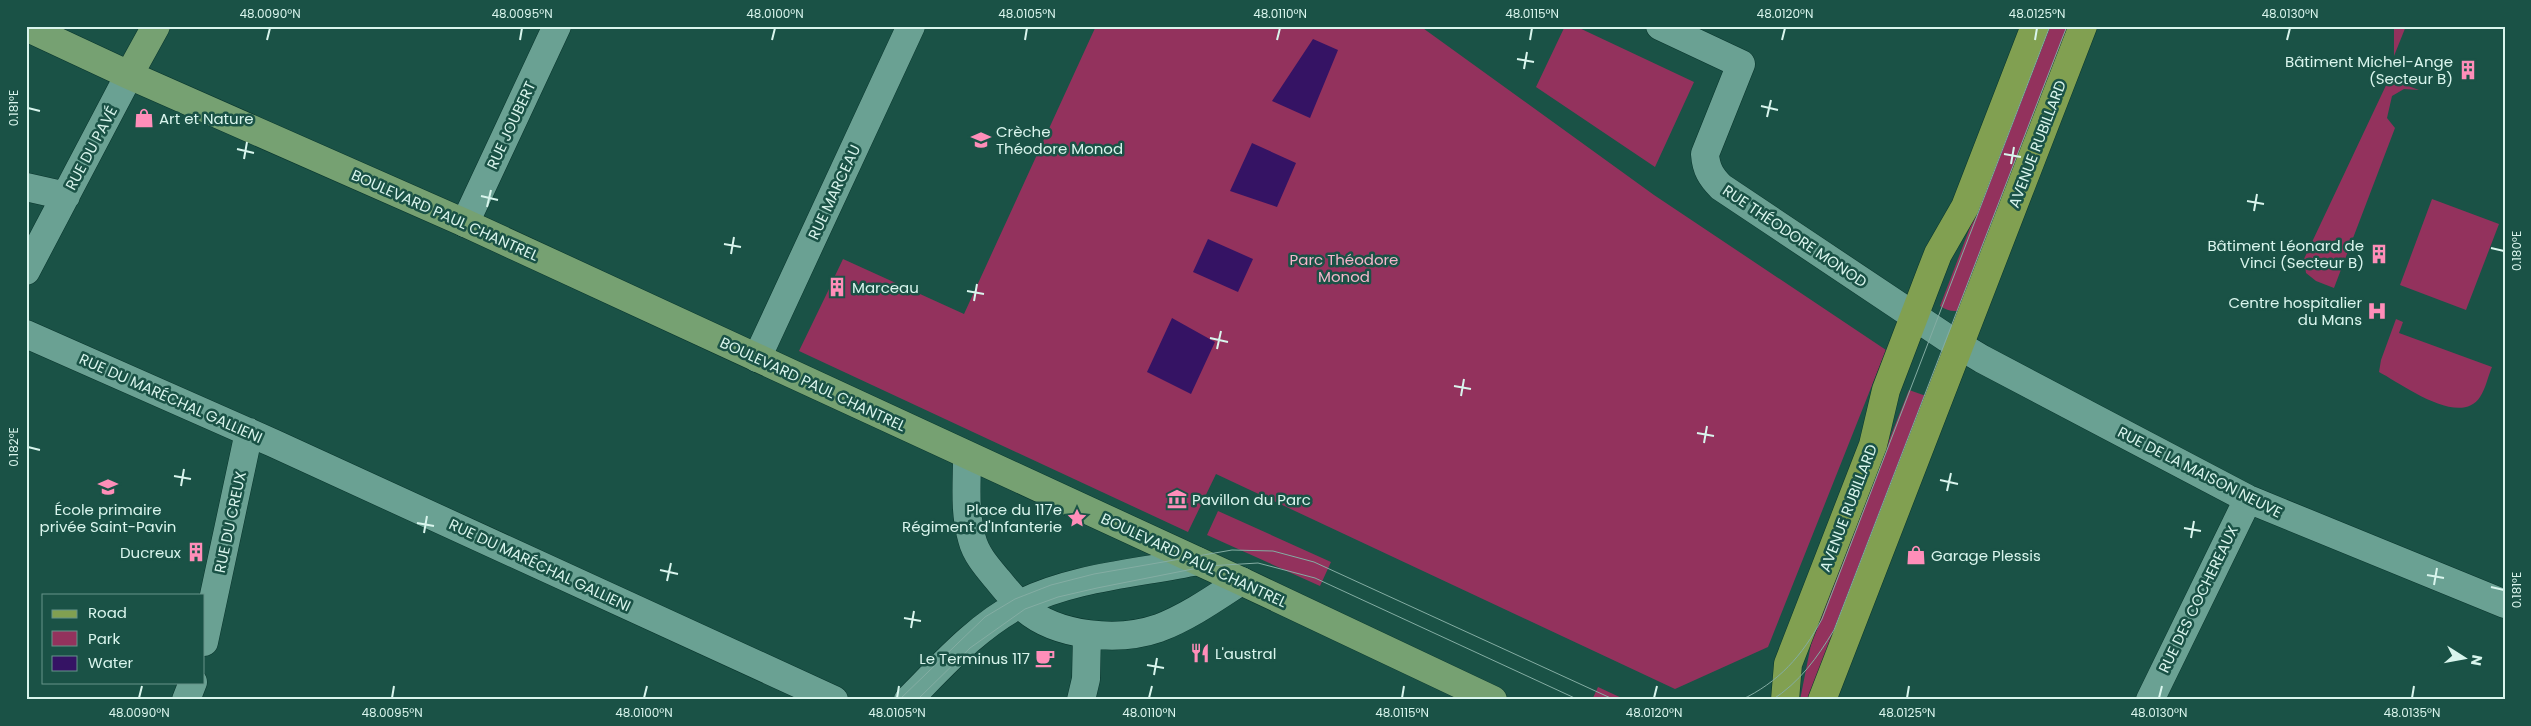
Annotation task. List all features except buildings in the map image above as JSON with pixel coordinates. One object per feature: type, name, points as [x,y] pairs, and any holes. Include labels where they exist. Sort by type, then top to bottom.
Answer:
[{"type":"main road","name":"AVENUE RUBILLARD","points":[[1785,700],[1788,664],[1873,445],[1886,390],[1910,313],[1938,254],[1965,207],[2035,26]]},
{"type":"main road","name":"AVENUE RUBILLARD","points":[[1822,700],[2083,26]]},
{"type":"street","name":"RUE DU PAVÉ","points":[[26,271],[156,26]]},
{"type":"street","name":"RUE JOUBERT","points":[[464,223],[557,26]]},
{"type":"street","name":"RUE MARCEAU","points":[[757,358],[912,26]]},
{"type":"street","name":"RUE THÉODORE MONOD","points":[[1660,26],[1741,64],[1706,148],[1706,166],[1714,180],[1910,313]]},
{"type":"street","name":"BOULEVARD PAUL CHANTREL","points":[[26,27],[129,75],[464,223],[1241,581],[1494,700]]},
{"type":"street","points":[[26,187],[66,196]]},
{"type":"street","points":[[1910,313],[1959,346]]},
{"type":"street","name":"RUE DU MARÉCHAL GALLIENI","points":[[26,334],[249,432],[834,700]]},
{"type":"street","name":"RUE DE LA MAISON NEUVE","points":[[1959,346],[2248,499],[2505,604]]},
{"type":"street","name":"RUE DU CREUX","points":[[205,637],[249,432]]},
{"type":"street","points":[[967,456],[967,519],[972,541],[982,559],[1020,604],[1053,624],[1087,634],[1111,636],[1135,634],[1159,628],[1202,607],[1241,581]]},
{"type":"street","name":"RUE DES COCHEREAUX","points":[[2150,700],[2248,499]]},
{"type":"street","points":[[908,700],[966,642],[1020,604],[1057,590],[1107,578],[1197,562]]},
{"type":"street","points":[[1081,700],[1086,679],[1087,634]]},
{"type":"street","points":[[186,700],[191,684]]},
{"type":"green space","name":"Parc Théodore Monod","points":[[1096,26],[1420,26],[1654,195],[1886,350],[1768,647],[1675,689],[1216,474],[1188,532],[799,351],[829,289],[841,295],[845,285],[833,280],[843,259],[964,314]]},
{"type":"green space","points":[[1565,26],[1575,26],[1694,82],[1655,167],[1536,87]]},
{"type":"green space","points":[[2047,26],[2071,26],[1962,310],[1948,310],[1940,306]]},
{"type":"green space","points":[[2394,26],[2406,26],[2394,56]]},
{"type":"green space","points":[[2389,79],[2419,90],[2404,89],[2392,96],[2387,118],[2395,128],[2334,288],[2316,281],[2306,273],[2304,259]]},
{"type":"green space","points":[[2432,199],[2499,224],[2466,310],[2400,285]]},
{"type":"green space","points":[[2396,319],[2403,322],[2399,333],[2492,367],[2480,397],[2471,405],[2459,408],[2445,406],[2431,401],[2379,372],[2381,360]]},
{"type":"green space","points":[[1909,390],[1929,397],[1810,700],[1800,700],[1814,629]]},
{"type":"green space","points":[[1218,511],[1331,562],[1320,586],[1207,535]]},
{"type":"green space","points":[[1598,687],[1626,700],[1592,700]]},
{"type":"water","points":[[1313,39],[1338,50],[1310,118],[1272,101]]},
{"type":"water","points":[[1252,143],[1296,163],[1277,207],[1230,191]]},
{"type":"water","points":[[1208,239],[1253,259],[1238,292],[1193,272]]},
{"type":"water","points":[[1172,318],[1215,342],[1191,394],[1147,372]]},
{"type":"tram line","points":[[1741,700],[1767,685],[1788,667],[1806,645],[1822,619],[2050,26]]},
{"type":"tram line","points":[[1772,700],[1807,669],[1834,630],[2067,26]]},
{"type":"tram line","points":[[899,700],[985,617],[1015,599],[1051,585],[1094,574],[1232,550],[1273,551],[1314,562],[1615,700]]},
{"type":"tram line","points":[[917,700],[970,648],[1025,609],[1058,597],[1208,566],[1258,563],[1315,578],[1579,700]]},
{"type":"place","name":"Bâtiment Michel-Ange (Secteur B)","points":[[2468,70]]},
{"type":"place","name":"Art et Nature","points":[[144,118]]},
{"type":"place","name":"Crèche Théodore Monod","points":[[981,140]]},
{"type":"place","name":"Bâtiment Léonard de Vinci (Secteur B)","points":[[2379,254]]},
{"type":"place","name":"Marceau","points":[[837,287]]},
{"type":"place","name":"Centre hospitalier du Mans","points":[[2377,311]]},
{"type":"place","name":"École primaire privée Saint-Pavin","points":[[108,487]]},
{"type":"place","name":"Pavillon du Parc","points":[[1177,499]]},
{"type":"place","name":"Place du 117e Régiment d'Infanterie","points":[[1077,518]]},
{"type":"place","name":"Ducreux","points":[[196,552]]},
{"type":"place","name":"Garage Plessis","points":[[1916,555]]},
{"type":"place","name":"L'austral","points":[[1200,653]]},
{"type":"place","name":"Le Terminus 117","points":[[1045,658]]}]
